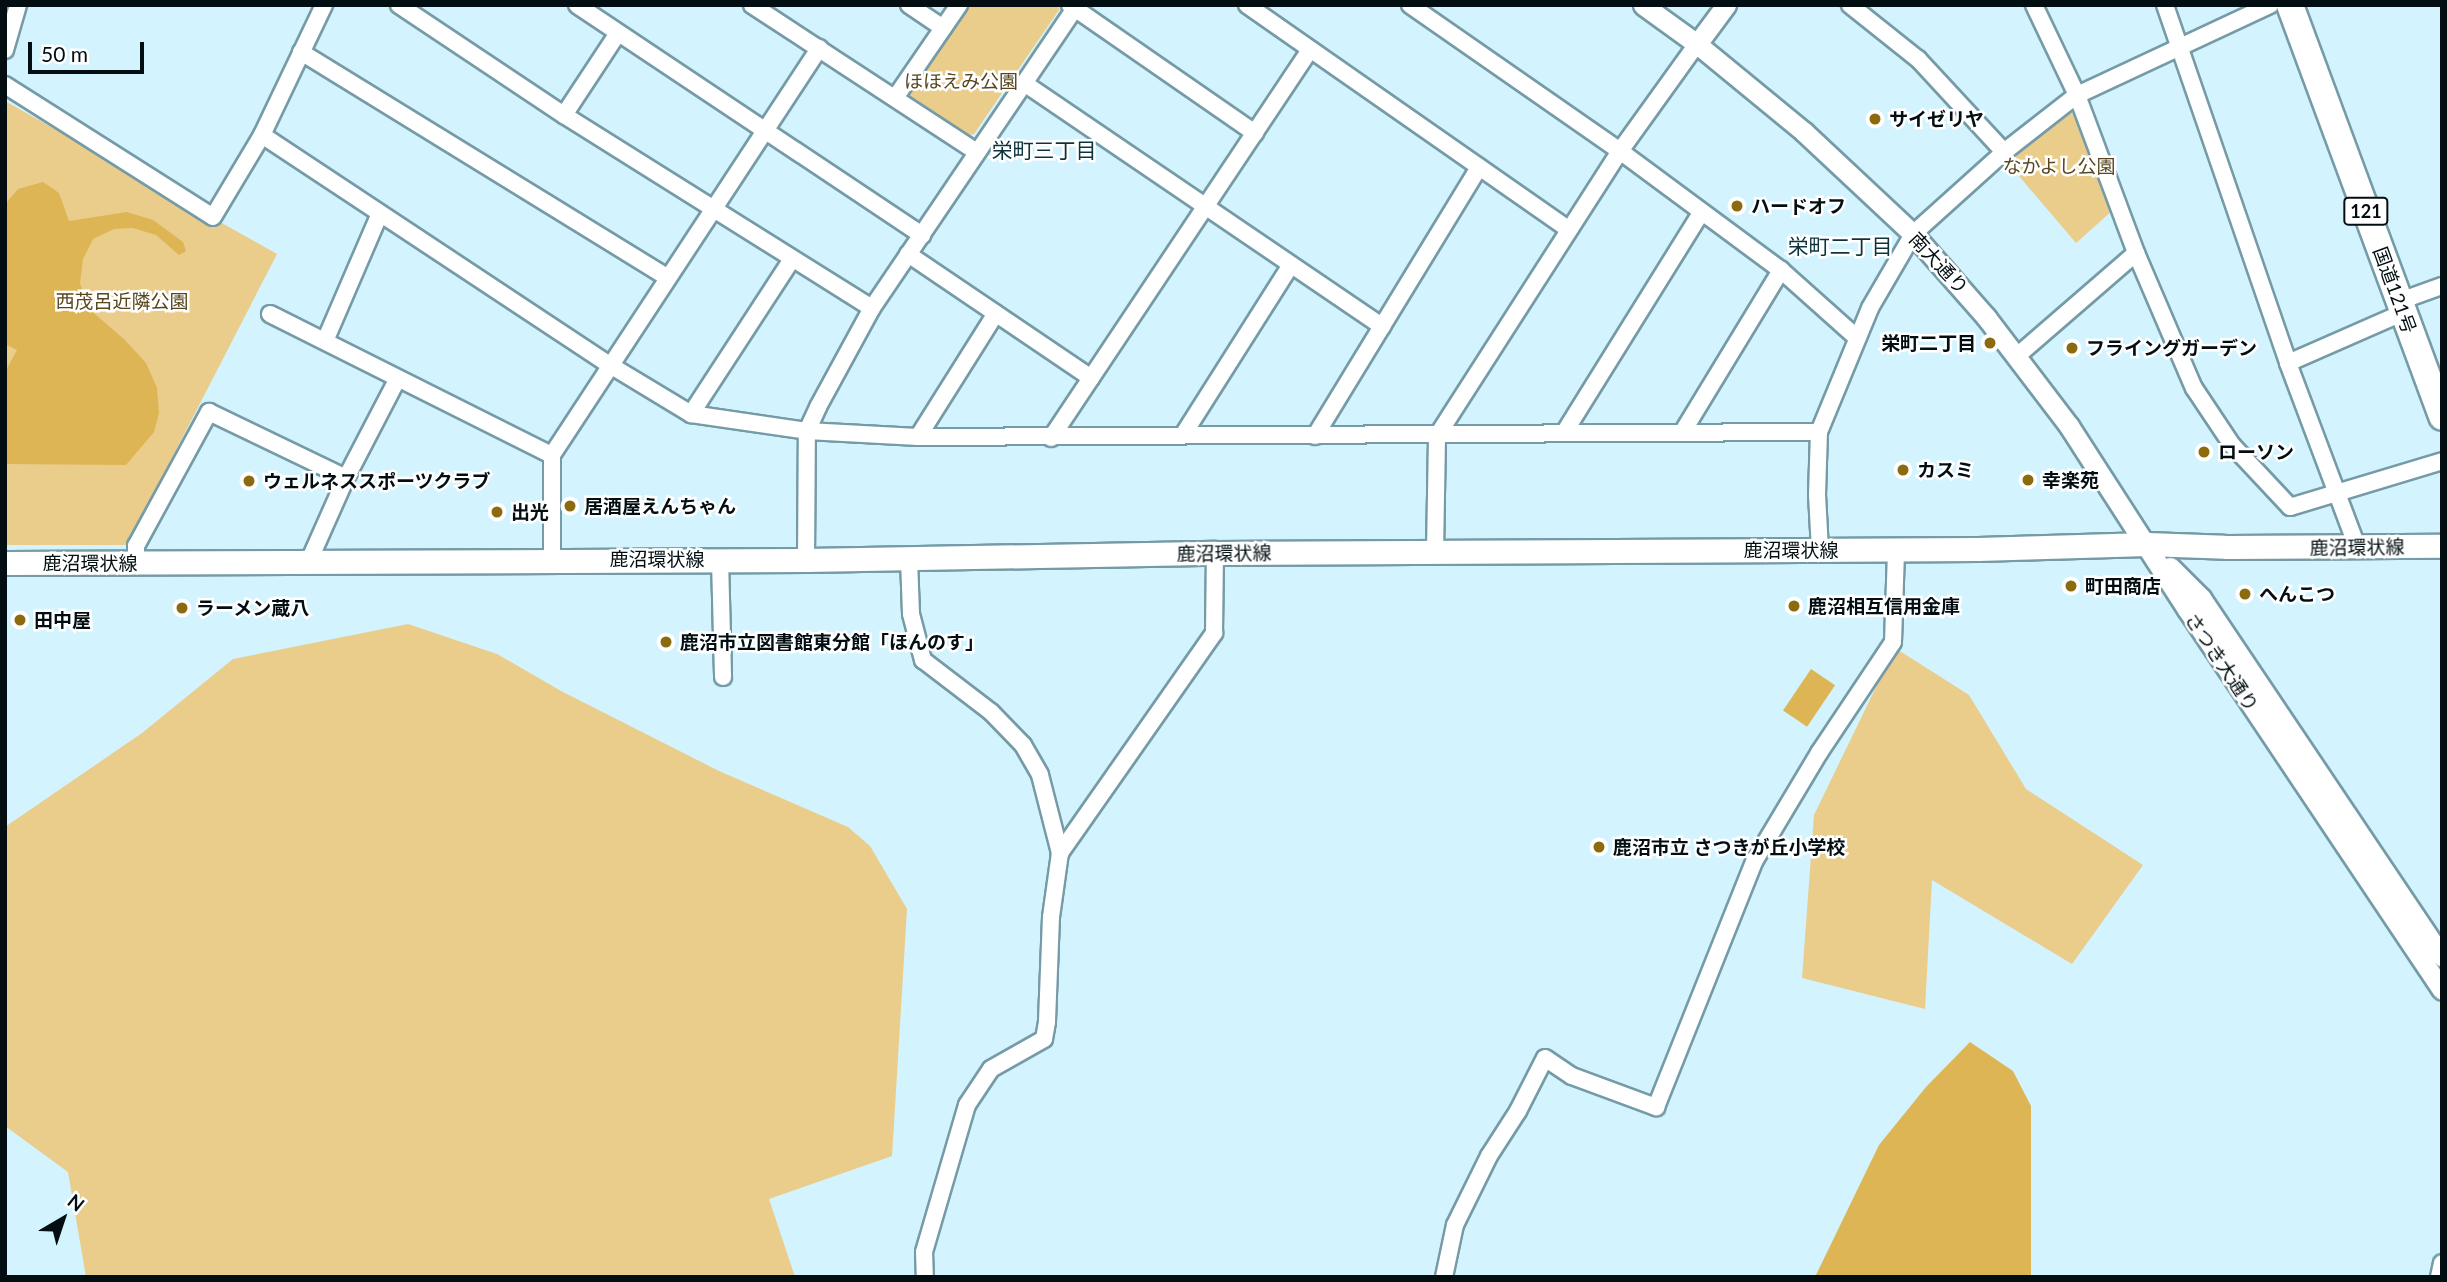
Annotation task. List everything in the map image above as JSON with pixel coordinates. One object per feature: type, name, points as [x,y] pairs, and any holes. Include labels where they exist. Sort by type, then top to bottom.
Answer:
[{"type":"highway","name":"国道121号","points":[[2290,5],[2442,417]]},
{"type":"main road","name":"鹿沼環状線","points":[[5,563],[806,560],[1215,553],[1896,550],[2147,544],[2442,546]]},
{"type":"street","points":[[5,50],[18,5]]},
{"type":"street","points":[[5,85],[213,217],[262,135],[324,5]]},
{"type":"street","points":[[399,5],[564,115],[872,308]]},
{"type":"street","points":[[578,5],[922,235]]},
{"type":"street","points":[[752,5],[976,152]]},
{"type":"street","points":[[909,5],[943,29]]},
{"type":"street","points":[[895,98],[959,5]]},
{"type":"street","points":[[1247,5],[1568,229]]},
{"type":"street","points":[[1410,5],[1620,151],[1781,270],[1857,338]]},
{"type":"street","name":"南大通り","points":[[1643,5],[1696,44],[1804,132],[1913,234],[1951,274],[2069,426],[2147,544]]},
{"type":"street","points":[[1435,552],[1437,436],[1620,151],[1726,5]]},
{"type":"street","points":[[1850,5],[1918,59],[2004,152]]},
{"type":"street","points":[[2034,5],[2077,95],[2136,253],[2194,388],[2232,445],[2290,507],[2442,461]]},
{"type":"street","points":[[2165,5],[2288,363],[2357,547]]},
{"type":"street","points":[[1820,550],[1817,495],[1819,432],[1857,338],[1913,234],[2004,152],[2077,95],[2270,5]]},
{"type":"street","points":[[806,560],[807,431],[872,308],[1074,6],[1255,132]]},
{"type":"street","points":[[564,115],[618,33]]},
{"type":"street","points":[[552,559],[552,455],[818,48]]},
{"type":"street","points":[[1051,438],[1310,50]]},
{"type":"street","points":[[300,52],[667,278]]},
{"type":"street","points":[[1024,83],[1382,326]]},
{"type":"street","points":[[262,135],[610,365],[691,414],[807,431],[918,437],[1819,432]]},
{"type":"street","points":[[1315,436],[1479,167]]},
{"type":"street","points":[[325,341],[380,213]]},
{"type":"street","points":[[1564,433],[1701,213]]},
{"type":"street","points":[[2017,356],[2136,253]]},
{"type":"street","points":[[908,254],[1091,378]]},
{"type":"street","points":[[691,414],[792,259]]},
{"type":"street","points":[[1183,435],[1291,265]]},
{"type":"street","points":[[1682,433],[1781,270]]},
{"type":"street","points":[[2288,363],[2442,286]]},
{"type":"street","points":[[918,437],[996,313]]},
{"type":"street","points":[[270,314],[397,380],[552,455]]},
{"type":"street","points":[[309,561],[346,478],[397,380]]},
{"type":"street","points":[[136,562],[135,546],[209,412],[346,478]]},
{"type":"street","name":"さつき大通り","points":[[2147,544],[2201,598],[2442,956]]},
{"type":"street","name":"さつき大通り","points":[[2147,544],[2187,609],[2442,990]]},
{"type":"street","points":[[1444,1277],[1455,1225],[1489,1156],[1518,1111],[1545,1058],[1572,1076],[1656,1107],[1755,860],[1819,753],[1893,642],[1896,550]]},
{"type":"street","points":[[1060,853],[1214,633],[1215,553]]},
{"type":"street","points":[[720,559],[723,677]]},
{"type":"street","points":[[909,559],[911,614],[923,660],[991,712],[1023,745],[1040,775],[1060,853],[1051,917],[1044,1039],[991,1069],[967,1105],[924,1252],[925,1277]]},
{"type":"street","points":[[2439,1277],[2442,1264]]},
{"type":"green space","name":"ほほえみ公園","points":[[966,5],[1058,5],[1059,10],[974,134],[964,136],[910,100],[907,87]]},
{"type":"green space","name":"西茂呂近隣公園","points":[[5,101],[277,254],[127,545],[5,545]]},
{"type":"green space","name":"なかよし公園","points":[[2064,112],[2079,115],[2113,210],[2076,243],[2007,162]]},
{"type":"green space","points":[[408,624],[497,654],[561,691],[719,771],[848,827],[870,846],[907,909],[892,1156],[769,1199],[795,1277],[86,1277],[68,1172],[5,1126],[5,827],[142,733],[233,659]]},
{"type":"green space","points":[[1895,648],[1969,695],[2026,789],[2143,865],[2072,964],[1932,880],[1925,1009],[1802,978],[1814,815]]},
{"type":"shaded area","points":[[43,182],[59,193],[69,221],[127,212],[153,220],[183,242],[186,251],[179,255],[156,235],[133,228],[114,229],[93,239],[83,259],[80,283],[88,308],[125,340],[146,363],[157,388],[159,413],[154,432],[126,465],[5,464],[5,372],[17,350],[5,344],[5,204],[18,189]]},
{"type":"shaded area","points":[[1811,669],[1835,685],[1807,727],[1783,710]]},
{"type":"shaded area","points":[[1970,1042],[2013,1071],[2031,1106],[2031,1277],[1815,1277],[1879,1145],[1926,1087]]},
{"type":"place","name":"サイゼリヤ","points":[[1875,119]]},
{"type":"place","name":"ハードオフ","points":[[1737,206]]},
{"type":"place","name":"栄町二丁目","points":[[1990,343]]},
{"type":"place","name":"フライングガーデン","points":[[2072,348]]},
{"type":"place","name":"ローソン","points":[[2204,452]]},
{"type":"place","name":"カスミ","points":[[1903,470]]},
{"type":"place","name":"幸楽苑","points":[[2028,480]]},
{"type":"place","name":"ウェルネススポーツクラブ","points":[[249,481]]},
{"type":"place","name":"居酒屋えんちゃん","points":[[570,506]]},
{"type":"place","name":"出光","points":[[497,512]]},
{"type":"place","name":"町田商店","points":[[2071,586]]},
{"type":"place","name":"へんこつ","points":[[2245,594]]},
{"type":"place","name":"鹿沼相互信用金庫","points":[[1794,606]]},
{"type":"place","name":"ラーメン蔵八","points":[[182,608]]},
{"type":"place","name":"田中屋","points":[[20,620]]},
{"type":"place","name":"鹿沼市立図書館東分館「ほんのす」","points":[[666,642]]},
{"type":"place","name":"鹿沼市立 さつきが丘小学校","points":[[1599,847]]},
{"type":"district","name":"栄町三丁目","points":[[1044,150]]},
{"type":"district","name":"栄町二丁目","points":[[1840,246]]}]
